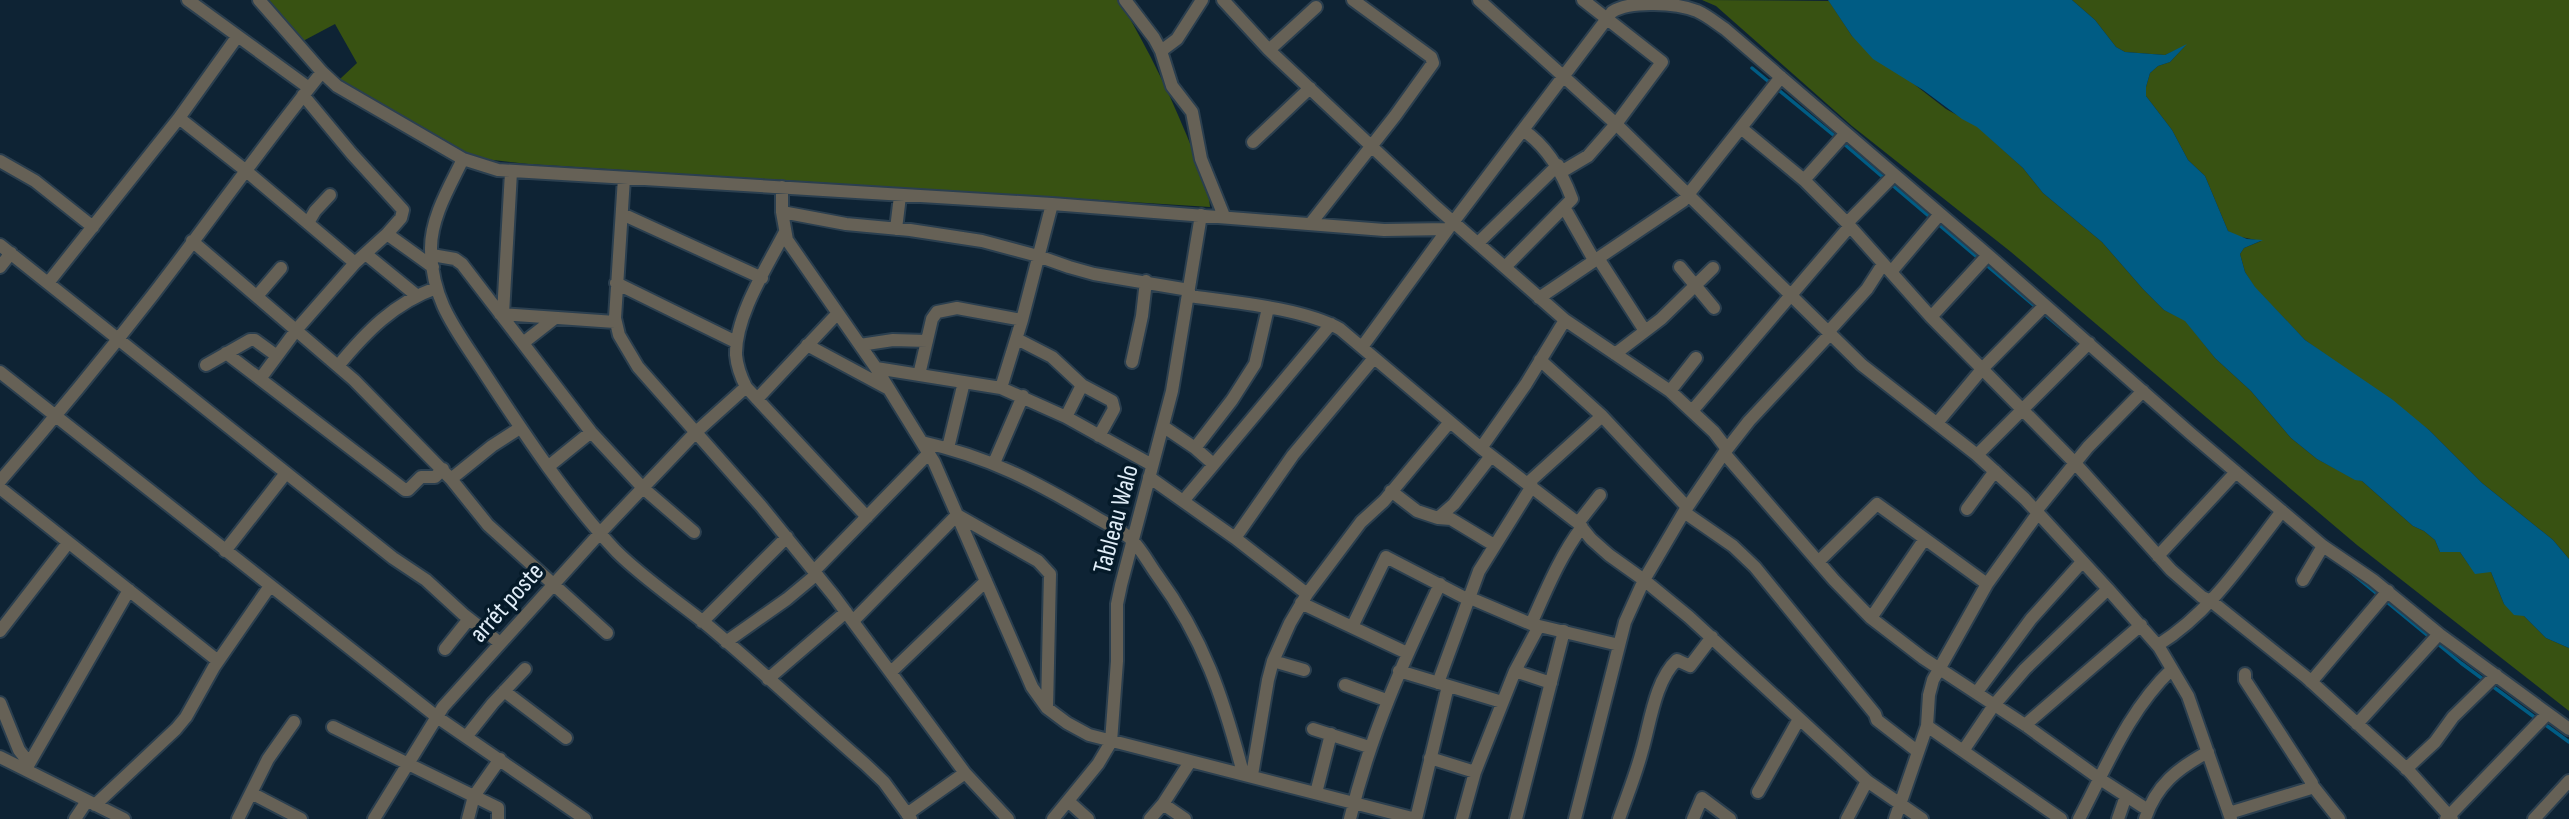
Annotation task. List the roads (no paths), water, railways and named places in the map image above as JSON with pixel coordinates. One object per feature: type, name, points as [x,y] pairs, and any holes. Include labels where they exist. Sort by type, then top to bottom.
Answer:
[{"type":"street","points":[[188,0],[306,91],[352,154],[403,210],[401,218],[387,234],[367,255],[355,263],[297,329],[260,379]]},
{"type":"street","points":[[260,0],[337,86],[463,159],[511,172],[1052,204],[1387,230],[1451,225]]},
{"type":"street","points":[[1125,0],[1161,51],[1172,86],[1192,112],[1201,159],[1224,216]]},
{"type":"street","points":[[1161,51],[1177,39],[1202,0]]},
{"type":"street","points":[[1223,0],[1269,50],[1372,145],[1451,225],[1506,266],[1566,320],[1670,391],[1692,411],[1714,432],[1725,451],[1871,618],[2126,796],[2146,814],[2172,775],[2208,752]]},
{"type":"street","points":[[1311,223],[1433,62],[1431,57],[1353,0]]},
{"type":"street","points":[[1479,0],[1616,124],[1881,381],[1995,471],[2108,589],[2158,645],[2188,696],[2230,816],[2308,789],[2312,785]]},
{"type":"street","points":[[1478,243],[1559,169],[1583,160],[1616,124],[1662,62],[1583,0]]},
{"type":"street","points":[[1362,348],[1451,225],[1616,8],[1625,5],[1660,4],[1684,7],[1704,15],[1725,29],[2323,546],[2388,591],[2439,634],[2569,729]]},
{"type":"street","points":[[1269,50],[1315,7]]},
{"type":"street","points":[[48,283],[179,118],[237,37]]},
{"type":"street","points":[[0,481],[57,416],[117,340],[322,72]]},
{"type":"street","points":[[1539,298],[1690,195],[1781,77]]},
{"type":"street","points":[[1253,142],[1310,88]]},
{"type":"street","points":[[179,118],[355,263]]},
{"type":"street","points":[[1741,128],[1804,180],[1849,225],[1931,317],[2074,462],[2158,556],[2194,591],[2211,601],[2311,682],[2406,769],[2449,818],[2547,714]]},
{"type":"street","points":[[1506,266],[1572,199],[1559,169],[1531,135],[1523,130]]},
{"type":"street","points":[[1804,180],[1845,134]]},
{"type":"street","points":[[463,159],[435,223],[432,261],[440,301],[454,329],[520,428],[600,533],[636,569],[726,642],[876,774],[909,817],[965,773]]},
{"type":"street","points":[[0,161],[35,181],[93,227]]},
{"type":"street","points":[[502,314],[511,172]]},
{"type":"street","points":[[1692,411],[1894,175]]},
{"type":"street","points":[[624,178],[615,322],[627,352],[787,537],[965,773],[1008,819]]},
{"type":"street","points":[[782,187],[785,232],[794,253],[876,368],[925,448],[957,514],[1032,687],[1048,708],[1078,730],[1111,742],[1247,774],[1416,819],[1443,684],[1479,571],[1530,484],[1602,416]]},
{"type":"street","points":[[308,223],[330,195]]},
{"type":"street","points":[[896,229],[900,196]]},
{"type":"street","points":[[1001,388],[1017,339],[1052,204]]},
{"type":"street","points":[[1564,207],[1644,331]]},
{"type":"street","points":[[782,212],[846,224],[982,241],[1094,274],[1146,281],[1331,324],[1449,423],[1580,525],[1609,555],[1644,580],[1712,637],[1867,781],[1922,819]]},
{"type":"street","points":[[622,214],[762,278]]},
{"type":"street","points":[[1575,819],[1625,622],[1644,580],[1686,510],[1725,451],[1749,421],[1867,289],[1940,214]]},
{"type":"street","name":"Tableau Walo","points":[[1053,819],[1105,755],[1111,742],[1117,661],[1117,604],[1132,539],[1164,427],[1189,293],[1200,215]]},
{"type":"street","points":[[785,232],[741,324],[736,342],[736,359],[746,387],[867,517]]},
{"type":"street","points":[[387,234],[432,261],[458,261],[502,314],[591,432],[643,488],[694,532]]},
{"type":"street","points":[[192,241],[338,366],[447,474],[483,520],[607,633]]},
{"type":"street","points":[[0,245],[393,558],[426,580],[500,643]]},
{"type":"street","points":[[0,267],[11,253]]},
{"type":"street","points":[[367,255],[416,296]]},
{"type":"street","points":[[1931,317],[1988,255]]},
{"type":"street","points":[[1680,267],[1714,308]]},
{"type":"street","points":[[257,296],[282,268]]},
{"type":"street","points":[[1615,354],[1696,287],[1713,268]]},
{"type":"street","points":[[1132,362],[1146,281]]},
{"type":"street","points":[[616,283],[736,342]]},
{"type":"street","points":[[338,366],[387,314],[416,296],[436,288]]},
{"type":"street","points":[[1937,423],[1983,368],[2045,304]]},
{"type":"street","points":[[919,375],[932,319],[937,312],[957,308],[1022,320]]},
{"type":"street","points":[[1195,448],[1255,364],[1268,308]]},
{"type":"street","points":[[757,399],[837,313]]},
{"type":"street","points":[[502,314],[615,322]]},
{"type":"street","points":[[523,343],[555,318]]},
{"type":"street","points":[[1438,518],[1454,504],[1566,320]]},
{"type":"street","points":[[1184,500],[1212,463],[1331,324]]},
{"type":"street","points":[[1017,339],[1052,357],[1082,385],[1112,401],[1114,405],[1099,436]]},
{"type":"street","points":[[206,365],[245,342],[255,340],[276,356]]},
{"type":"street","points":[[860,345],[893,340],[927,341]]},
{"type":"street","points":[[1977,455],[2090,343]]},
{"type":"street","points":[[807,345],[889,389]]},
{"type":"street","points":[[226,353],[405,490],[421,477],[447,474],[520,428]]},
{"type":"street","points":[[1235,538],[1293,455],[1374,358]]},
{"type":"street","points":[[1670,391],[1696,358]]},
{"type":"street","points":[[1541,360],[1602,416],[1686,510],[1742,554],[1875,714],[1877,720],[1917,751]]},
{"type":"street","points":[[876,368],[1001,388],[1066,417],[1151,471],[1235,538],[1304,599],[1352,628],[1407,653]]},
{"type":"street","points":[[0,372],[437,718],[585,819]]},
{"type":"street","points":[[948,448],[964,382]]},
{"type":"street","points":[[1066,417],[1082,385]]},
{"type":"street","name":"arrét poste","points":[[374,819],[443,707],[600,533],[695,433],[746,387]]},
{"type":"street","points":[[1895,819],[1927,726],[1929,695],[1940,668],[1987,584],[2074,462],[2143,391]]},
{"type":"street","points":[[994,463],[1023,396]]},
{"type":"street","points":[[1247,774],[1273,661],[1304,599],[1362,522],[1449,423]]},
{"type":"street","points":[[1164,427],[1212,463]]},
{"type":"street","points":[[549,466],[591,432]]},
{"type":"street","points":[[726,642],[787,599],[816,573],[925,448],[948,448],[994,463],[1031,480],[1132,539],[1186,615],[1204,651],[1247,774]]},
{"type":"street","points":[[1967,509],[1995,471]]},
{"type":"street","points":[[2158,556],[2236,472]]},
{"type":"street","points":[[225,551],[286,473]]},
{"type":"street","points":[[0,488],[218,661]]},
{"type":"street","points":[[1391,491],[1418,511],[1451,519],[1494,545]]},
{"type":"street","points":[[1462,819],[1475,772],[1553,577],[1580,525],[1600,495]]},
{"type":"street","points":[[1819,561],[1877,504],[1987,584]]},
{"type":"street","points":[[2158,645],[2186,626],[2211,601],[2282,511]]},
{"type":"street","points":[[768,679],[849,616],[957,514]]},
{"type":"street","points":[[957,514],[1038,561],[1050,574],[1048,708]]},
{"type":"street","points":[[702,622],[787,537]]},
{"type":"street","points":[[1871,618],[1924,540]]},
{"type":"street","points":[[0,631],[68,543]]},
{"type":"street","points":[[2303,580],[2323,546]]},
{"type":"street","points":[[1352,628],[1386,557],[1469,599],[1535,625],[1619,645]]},
{"type":"street","points":[[1977,692],[2031,619],[2082,562]]},
{"type":"street","points":[[891,672],[985,581]]},
{"type":"street","points":[[1350,819],[1386,700],[1440,584]]},
{"type":"street","points":[[75,819],[168,739],[186,717],[218,661],[270,586]]},
{"type":"street","points":[[1963,751],[1994,705],[2043,650],[2108,589]]},
{"type":"street","points":[[27,766],[129,590]]},
{"type":"street","points":[[2311,682],[2388,591]]},
{"type":"street","points":[[445,649],[469,619]]},
{"type":"street","points":[[2025,725],[2141,625]]},
{"type":"street","points":[[1517,819],[1564,631]]},
{"type":"street","points":[[2357,724],[2439,634]]},
{"type":"street","points":[[1619,819],[1643,749],[1658,693],[1669,670],[1677,660],[1690,666],[1712,637]]},
{"type":"street","points":[[1273,661],[1304,670]]},
{"type":"street","points":[[466,737],[524,669]]},
{"type":"street","points":[[2079,819],[2135,712],[2156,684],[2172,669]]},
{"type":"street","points":[[1399,671],[1502,702]]},
{"type":"street","points":[[1515,671],[1551,683]]},
{"type":"street","points":[[2245,674],[2245,680],[2264,713],[2312,785],[2339,819]]},
{"type":"street","points":[[2406,769],[2435,742],[2453,717],[2496,675]]},
{"type":"street","points":[[1345,685],[1386,700]]},
{"type":"street","points":[[504,691],[566,738]]},
{"type":"street","points":[[0,703],[27,766]]},
{"type":"street","points":[[1758,792],[1799,719]]},
{"type":"street","points":[[237,819],[268,759],[293,722]]},
{"type":"street","points":[[1927,726],[2061,819]]},
{"type":"street","points":[[333,727],[498,808],[498,819]]},
{"type":"street","points":[[1313,729],[1370,747]]},
{"type":"street","points":[[1316,793],[1331,734]]},
{"type":"street","points":[[0,757],[27,766],[124,819]]},
{"type":"street","points":[[1430,758],[1475,772]]},
{"type":"street","points":[[468,819],[474,796],[500,759]]},
{"type":"street","points":[[1150,819],[1190,762]]},
{"type":"street","points":[[1847,819],[1867,781]]},
{"type":"street","points":[[2534,819],[2569,781]]},
{"type":"street","points":[[251,793],[302,819]]},
{"type":"street","points":[[2118,819],[2126,796]]},
{"type":"street","points":[[1693,819],[1702,799],[1730,819]]},
{"type":"street","points":[[1068,801],[1088,819]]},
{"type":"street","points":[[1163,804],[1185,819]]},
{"type":"water","points":[[1828,0],[2072,0],[2095,20],[2116,47],[2125,52],[2165,55],[2187,44],[2170,62],[2158,66],[2150,73],[2146,96],[2172,130],[2188,160],[2205,176],[2228,231],[2247,239],[2263,240],[2244,248],[2240,254],[2245,272],[2255,287],[2305,340],[2393,400],[2429,430],[2482,483],[2553,540],[2569,559],[2569,648],[2546,638],[2524,616],[2514,615],[2504,604],[2491,572],[2475,574],[2460,552],[2440,552],[2435,540],[2413,526],[2362,481],[2355,480],[2317,459],[2291,438],[2251,391],[2215,358],[2185,321],[2164,310],[2102,242],[2043,193],[2023,168],[1977,127],[1873,59],[1852,36]]},
{"type":"waterway","points":[[1752,68],[1837,138]]},
{"type":"waterway","points":[[1843,143],[1885,179]]},
{"type":"waterway","points":[[1891,184],[2037,308]]},
{"type":"waterway","points":[[2043,313],[2069,335]]},
{"type":"waterway","points":[[2348,570],[2461,663],[2537,719]]},
{"type":"waterway","points":[[2543,723],[2569,742]]}]
